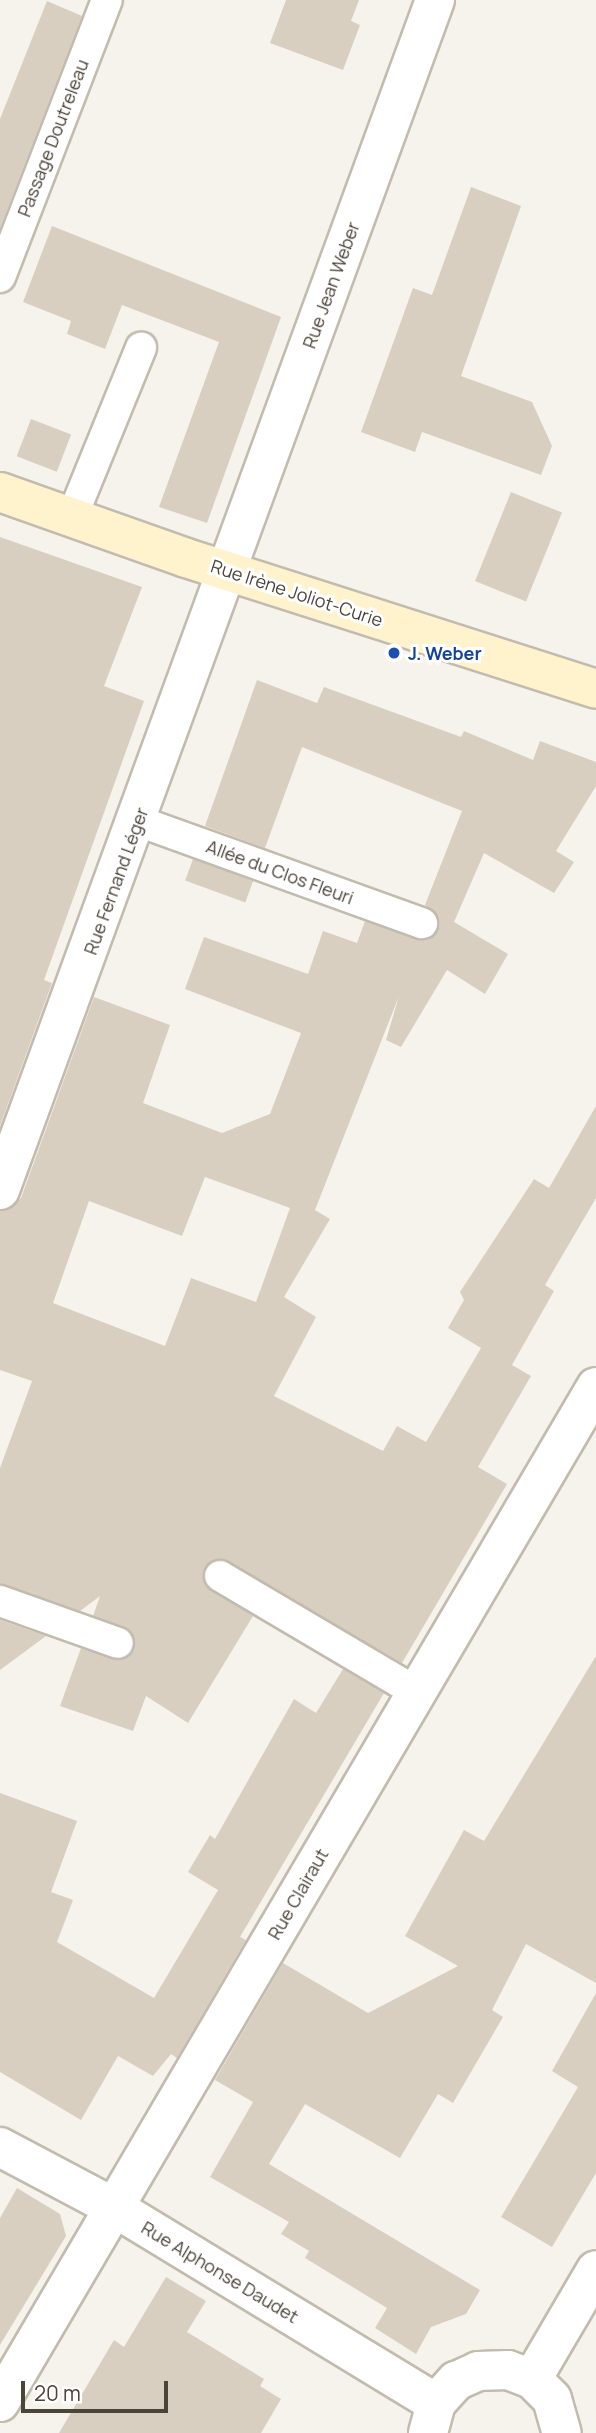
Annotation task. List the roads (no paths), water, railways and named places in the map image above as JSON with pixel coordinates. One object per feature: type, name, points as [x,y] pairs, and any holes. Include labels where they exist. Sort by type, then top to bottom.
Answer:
[{"type":"street","name":"Rue Jean Weber","points":[[228,570],[435,0]]},
{"type":"street","name":"Rue Irène Joliot-Curie","points":[[0,492],[228,570],[596,689]]},
{"type":"street","name":"Rue Fernand Léger","points":[[0,1190],[138,821],[228,570]]},
{"type":"street","name":"Rue Clairaut","points":[[0,2403],[596,1387]]},
{"type":"street","name":"Rue Alphonse Daudet","points":[[0,2147],[115,2208],[432,2418]]},
{"type":"street","points":[[532,2379],[596,2270]]},
{"type":"street","points":[[432,2418],[456,2381],[478,2371],[508,2370],[532,2379],[552,2399],[562,2433]]},
{"type":"lane","name":"Passage Doutreleau","points":[[0,277],[107,0]]},
{"type":"lane","points":[[72,517],[141,348]]},
{"type":"lane","name":"Allée du Clos Fleuri","points":[[138,821],[422,923]]},
{"type":"lane","points":[[220,1576],[416,1692]]},
{"type":"lane","points":[[0,1601],[118,1643]]},
{"type":"place","name":"J. Weber","points":[[394,653]]}]
